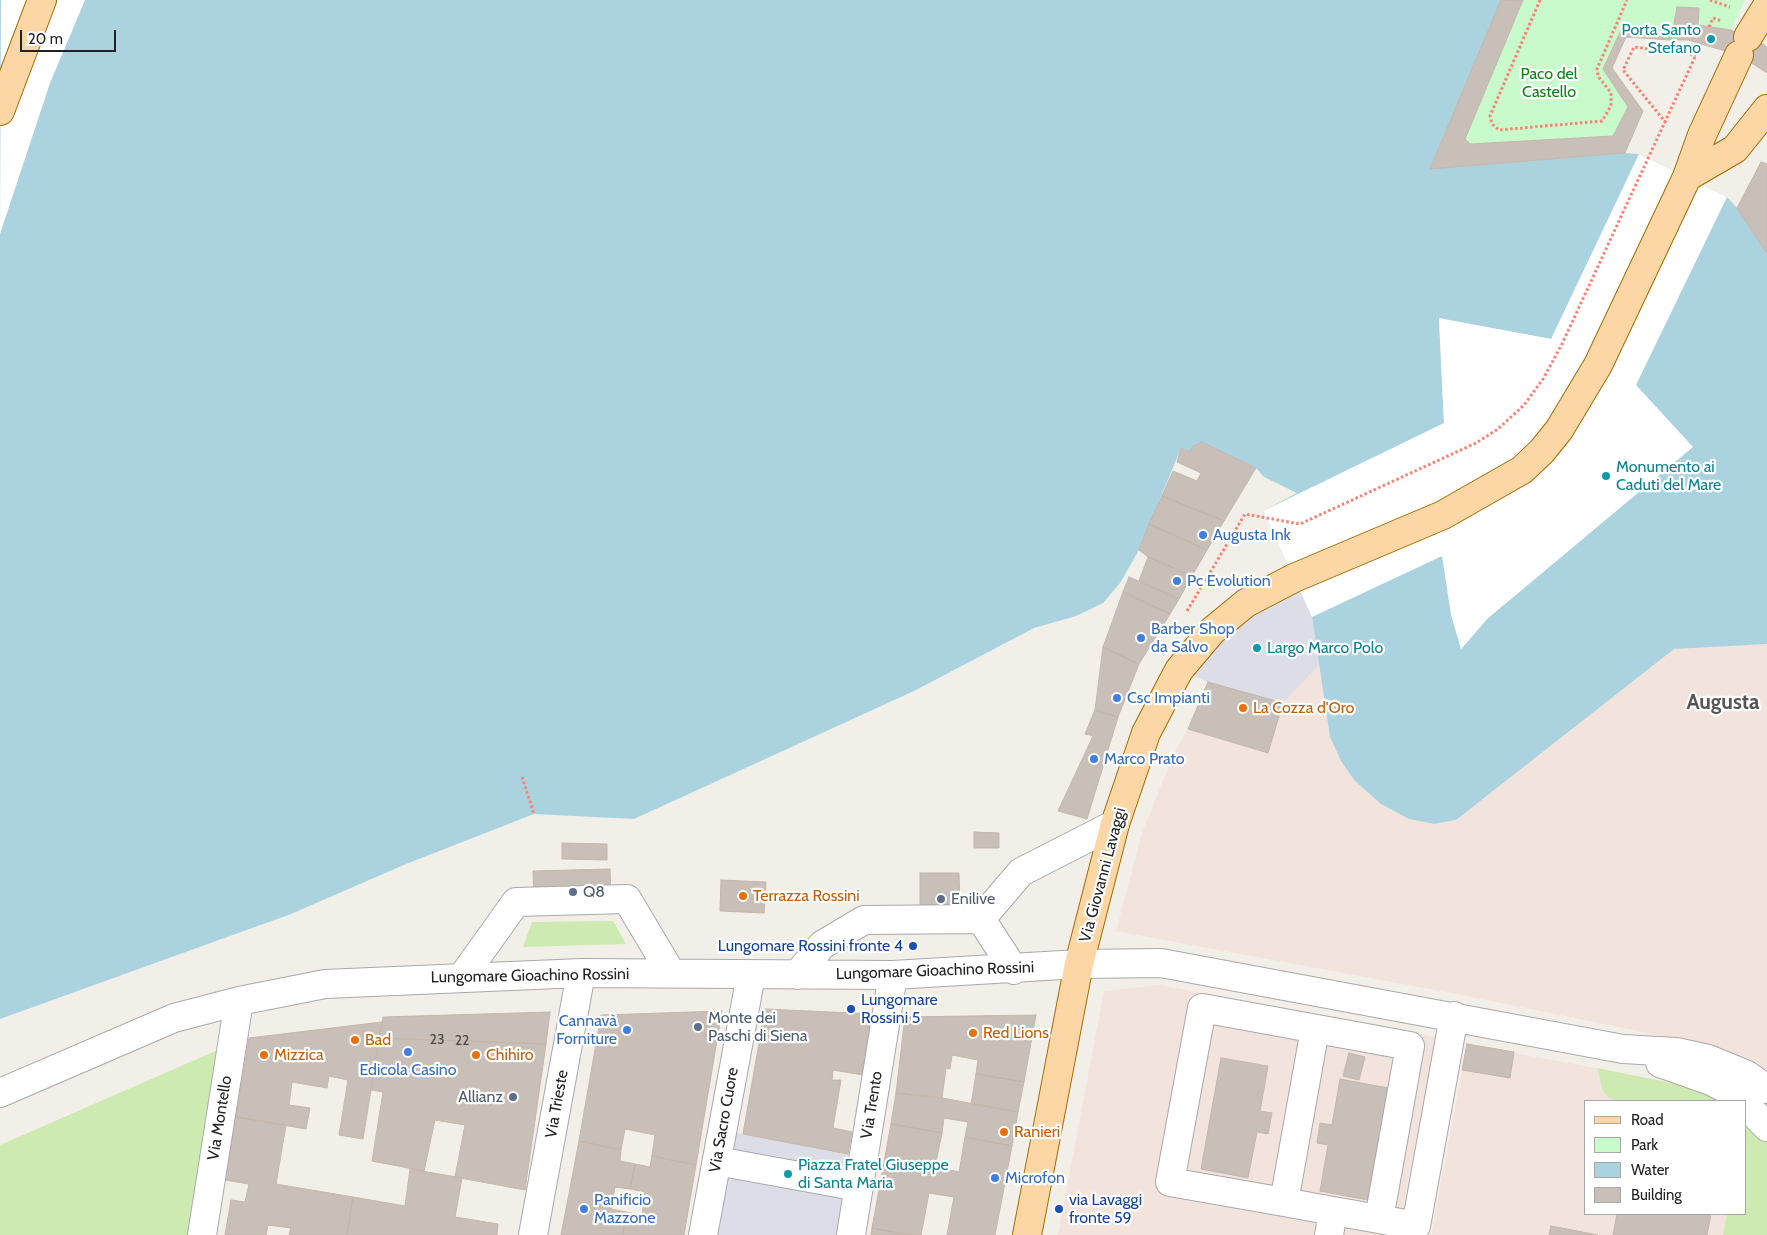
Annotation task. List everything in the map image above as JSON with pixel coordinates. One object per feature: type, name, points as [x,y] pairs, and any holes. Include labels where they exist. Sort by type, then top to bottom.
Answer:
[{"type":"main road","points":[[0,112],[42,0]]},
{"type":"main road","points":[[1687,177],[1702,135],[1743,46],[1767,6]]},
{"type":"main road","points":[[1687,177],[1735,149],[1767,109]]},
{"type":"main road","name":"Via Giovanni Lavaggi","points":[[1027,1235],[1079,964],[1115,824],[1146,733],[1179,670],[1212,631],[1246,603],[1294,578],[1443,515],[1522,470],[1542,451],[1564,422],[1598,365],[1687,177]]},
{"type":"street","points":[[797,975],[822,945],[864,920],[981,918],[1021,872],[1115,824]]},
{"type":"street","points":[[463,976],[516,902],[627,899],[671,973]]},
{"type":"street","points":[[981,918],[1014,970]]},
{"type":"street","name":"Lungomare Gioachino Rossini","points":[[0,1093],[174,1018],[239,1001],[325,984],[463,976],[581,973],[893,975],[1014,970],[1079,964],[1161,963],[1454,1016],[1623,1049]]},
{"type":"street","name":"Via Trieste","points":[[533,1235],[581,973]]},
{"type":"street","name":"Via Sacro Cuore","points":[[703,1235],[751,975]]},
{"type":"street","name":"Via Trento","points":[[851,1235],[893,975]]},
{"type":"street","name":"Via Montello","points":[[202,1235],[239,1001]]},
{"type":"street","points":[[1379,1219],[1410,1046],[1202,1008],[1170,1182],[1284,1202],[1331,1223],[1379,1219],[1416,1226],[1454,1016]]},
{"type":"street","points":[[1284,1202],[1315,1029]]},
{"type":"street","points":[[1623,1049],[1676,1052],[1708,1058],[1747,1075],[1767,1089]]},
{"type":"street","points":[[1623,1049],[1711,1081],[1728,1090],[1741,1100]]},
{"type":"street","points":[[1747,1106],[1767,1127]]},
{"type":"street","points":[[717,1161],[859,1187]]},
{"type":"path","points":[[1540,0],[1490,116],[1492,124],[1500,130],[1602,121],[1611,106],[1611,93],[1598,76],[1597,69],[1627,0]]},
{"type":"path","points":[[1710,0],[1730,7]]},
{"type":"path","points":[[1709,27],[1713,18],[1723,21],[1735,0]]},
{"type":"path","points":[[1266,518],[1300,524],[1476,442],[1498,429],[1524,405],[1543,379],[1562,344],[1701,44]]},
{"type":"path","points":[[1666,123],[1623,70],[1634,46],[1696,55]]},
{"type":"path","points":[[522,777],[534,814]]},
{"type":"shaded area","name":"Largo Marco Polo","points":[[1294,578],[1312,617],[1319,665],[1283,703],[1208,682],[1179,670]]},
{"type":"shaded area","points":[[1767,644],[1767,1080],[1692,1042],[1457,994],[1116,931],[1142,833],[1175,751],[1188,729],[1268,753],[1283,703],[1319,665],[1330,737],[1341,761],[1355,781],[1381,804],[1409,819],[1434,824],[1456,820],[1674,648]]},
{"type":"shaded area","points":[[1159,985],[1436,1037],[1398,1234],[1402,1235],[1058,1235],[1104,991]]},
{"type":"shaded area","points":[[1467,1044],[1674,1083],[1723,1100],[1584,1100],[1584,1215],[1747,1215],[1767,1235],[1431,1235]]},
{"type":"shaded area","name":"Piazza Fratel Giuseppe di Santa Maria","points":[[723,1130],[864,1157],[851,1235],[703,1235]]},
{"type":"green space","name":"Paco del Castello","points":[[1523,0],[1745,0],[1731,30],[1698,25],[1699,8],[1677,7],[1672,35],[1621,30],[1603,69],[1628,107],[1613,136],[1470,144],[1465,139]]},
{"type":"green space","points":[[613,921],[626,944],[523,947],[532,922]]},
{"type":"green space","points":[[220,1049],[190,1235],[0,1235],[0,1145]]},
{"type":"green space","points":[[1597,1068],[1700,1089],[1724,1100],[1614,1100],[1609,1098],[1603,1091]]},
{"type":"green space","points":[[1747,1117],[1767,1140],[1767,1235],[1723,1235],[1727,1215],[1747,1215]]},
{"type":"water","points":[[0,0],[1501,0],[1430,169],[1625,153],[1639,154],[1727,197],[1737,208],[1767,254],[1767,644],[1674,649],[1456,820],[1434,824],[1409,819],[1381,804],[1355,781],[1341,761],[1330,737],[1312,617],[1263,511],[1297,493],[1264,477],[1256,468],[1202,442],[1193,447],[1190,452],[1181,448],[1139,550],[1120,583],[1103,603],[1076,616],[1034,628],[914,691],[634,819],[534,814],[406,864],[291,914],[0,1019]],"holes":[[[1439,319],[1551,339],[1487,619],[1461,649],[1444,423]]]},
{"type":"pier","points":[[1,0],[85,0],[50,83],[0,234]]},
{"type":"pier","points":[[1639,154],[1727,197],[1636,385],[1693,447],[1487,619],[1461,649],[1451,615],[1442,556],[1312,617],[1263,511],[1444,423],[1439,318],[1551,339]]},
{"type":"building","points":[[1501,0],[1523,0],[1465,139],[1470,144],[1613,136],[1628,107],[1603,69],[1621,30],[1672,35],[1671,40],[1626,37],[1612,68],[1643,111],[1625,153],[1430,169]]},
{"type":"building","name":"Porta Santo Stefano","points":[[1677,7],[1699,8],[1698,25],[1731,30],[1763,44],[1767,47],[1767,73],[1739,55],[1688,40],[1671,40]]},
{"type":"building","points":[[1761,162],[1767,164],[1767,254],[1737,208]]},
{"type":"building","points":[[1202,442],[1256,468],[1224,521],[1162,496],[1173,471],[1197,481],[1201,473],[1177,462],[1181,448],[1190,452],[1192,447]]},
{"type":"building","points":[[1162,496],[1224,521],[1207,550],[1149,524]]},
{"type":"building","points":[[1149,524],[1207,550],[1192,576],[1148,557],[1139,550]]},
{"type":"building","points":[[1148,557],[1192,576],[1179,599],[1139,581]]},
{"type":"building","points":[[1129,577],[1179,599],[1170,614],[1123,592]]},
{"type":"building","points":[[1123,592],[1170,614],[1139,664],[1103,647]]},
{"type":"building","points":[[1103,647],[1139,664],[1118,717],[1095,710]]},
{"type":"building","points":[[1208,682],[1283,703],[1268,753],[1188,729]]},
{"type":"building","name":"Marco Prato","points":[[1095,710],[1118,717],[1087,819],[1058,811],[1093,736],[1085,734]]},
{"type":"building","points":[[974,832],[999,833],[999,848],[974,848]]},
{"type":"building","points":[[562,843],[607,844],[607,860],[562,859]]},
{"type":"building","points":[[610,869],[611,903],[534,905],[533,871]]},
{"type":"building","points":[[920,873],[959,873],[960,909],[920,909]]},
{"type":"building","name":"Terrazza Rossini","points":[[721,880],[766,882],[764,913],[720,911]]},
{"type":"building","points":[[765,1009],[873,1014],[863,1075],[833,1070],[832,1080],[841,1080],[833,1128],[852,1132],[848,1154],[743,1134]]},
{"type":"building","points":[[722,1011],[696,1165],[652,1156],[655,1135],[625,1129],[621,1150],[579,1141],[601,1015]]},
{"type":"building","points":[[550,1012],[546,1044],[379,1038],[383,1017]]},
{"type":"building","points":[[1036,1015],[1024,1082],[976,1074],[978,1060],[952,1055],[950,1069],[946,1068],[942,1098],[896,1093],[905,1017]]},
{"type":"building","points":[[382,1022],[363,1139],[339,1135],[348,1080],[329,1076],[327,1088],[292,1082],[289,1105],[310,1108],[306,1129],[236,1117],[249,1038]]},
{"type":"building","points":[[379,1038],[546,1044],[525,1190],[455,1177],[465,1125],[435,1120],[424,1171],[372,1161],[383,1092],[371,1090]]},
{"type":"building","points":[[1467,1044],[1514,1052],[1510,1078],[1462,1070]]},
{"type":"building","points":[[1349,1053],[1365,1057],[1359,1080],[1343,1076]]},
{"type":"building","points":[[1221,1058],[1268,1066],[1260,1111],[1272,1113],[1268,1134],[1257,1132],[1248,1178],[1201,1169]]},
{"type":"building","points":[[976,1074],[1024,1082],[1018,1112],[971,1104]]},
{"type":"building","points":[[1340,1079],[1388,1088],[1368,1200],[1320,1191],[1328,1145],[1317,1143],[1320,1123],[1332,1125]]},
{"type":"building","points":[[896,1093],[942,1098],[1018,1112],[1012,1146],[965,1137],[968,1122],[944,1118],[942,1133],[891,1124]]},
{"type":"building","points":[[236,1117],[286,1125],[276,1184],[353,1197],[347,1235],[289,1235],[291,1228],[268,1225],[266,1235],[225,1235],[231,1200],[245,1202],[249,1184],[225,1180]]},
{"type":"building","points":[[891,1124],[942,1133],[935,1167],[959,1172],[965,1137],[1012,1146],[995,1235],[947,1235],[954,1197],[929,1193],[921,1235],[908,1235],[872,1228]]},
{"type":"building","points":[[579,1141],[621,1150],[620,1161],[635,1164],[630,1189],[615,1187],[611,1209],[626,1212],[623,1235],[561,1235]]},
{"type":"building","points":[[652,1156],[696,1165],[684,1235],[623,1235],[626,1212],[642,1215],[645,1192],[630,1189],[635,1164],[650,1167]]},
{"type":"building","points":[[410,1169],[462,1178],[455,1217],[498,1224],[497,1235],[347,1235],[353,1197],[405,1206]]},
{"type":"building","points":[[1617,1215],[1711,1215],[1707,1235],[1613,1235]]},
{"type":"building","points":[[1551,1226],[1598,1235],[1549,1235]]},
{"type":"building","points":[[872,1228],[908,1235],[871,1235]]},
{"type":"place","name":"Porta Santo Stefano","points":[[1711,39]]},
{"type":"place","name":"Monumento ai Caduti del Mare","points":[[1606,476]]},
{"type":"place","name":"Augusta Ink","points":[[1203,535]]},
{"type":"place","name":"Pc Evolution","points":[[1177,581]]},
{"type":"place","name":"Barber Shop da Salvo","points":[[1141,638]]},
{"type":"place","name":"Largo Marco Polo","points":[[1257,648]]},
{"type":"place","name":"Csc Impianti","points":[[1117,698]]},
{"type":"place","name":"La Cozza d'Oro","points":[[1243,708]]},
{"type":"place","name":"Marco Prato","points":[[1094,759]]},
{"type":"place","name":"Q8","points":[[573,892]]},
{"type":"place","name":"Terrazza Rossini","points":[[743,896]]},
{"type":"place","name":"Enilive","points":[[941,899]]},
{"type":"place","name":"Lungomare Rossini fronte 4","points":[[913,946]]},
{"type":"place","name":"Lungomare Rossini 5","points":[[851,1009]]},
{"type":"place","name":"Monte dei Paschi di Siena","points":[[698,1027]]},
{"type":"place","name":"Cannavà Forniture","points":[[627,1030]]},
{"type":"place","name":"Red Lions","points":[[973,1033]]},
{"type":"place","name":"Bad","points":[[355,1040]]},
{"type":"place","name":"Edicola Casino","points":[[408,1052]]},
{"type":"place","name":"Mizzica","points":[[264,1055]]},
{"type":"place","name":"Chihiro","points":[[476,1055]]},
{"type":"place","name":"Allianz","points":[[513,1097]]},
{"type":"place","name":"Ranieri","points":[[1004,1132]]},
{"type":"place","name":"Piazza Fratel Giuseppe di Santa Maria","points":[[788,1174]]},
{"type":"place","name":"Microfon","points":[[995,1178]]},
{"type":"place","name":"Panificio Mazzone","points":[[584,1209]]},
{"type":"place","name":"via Lavaggi fronte 59","points":[[1059,1209]]},
{"type":"district","name":"Augusta","points":[[1723,703]]}]
